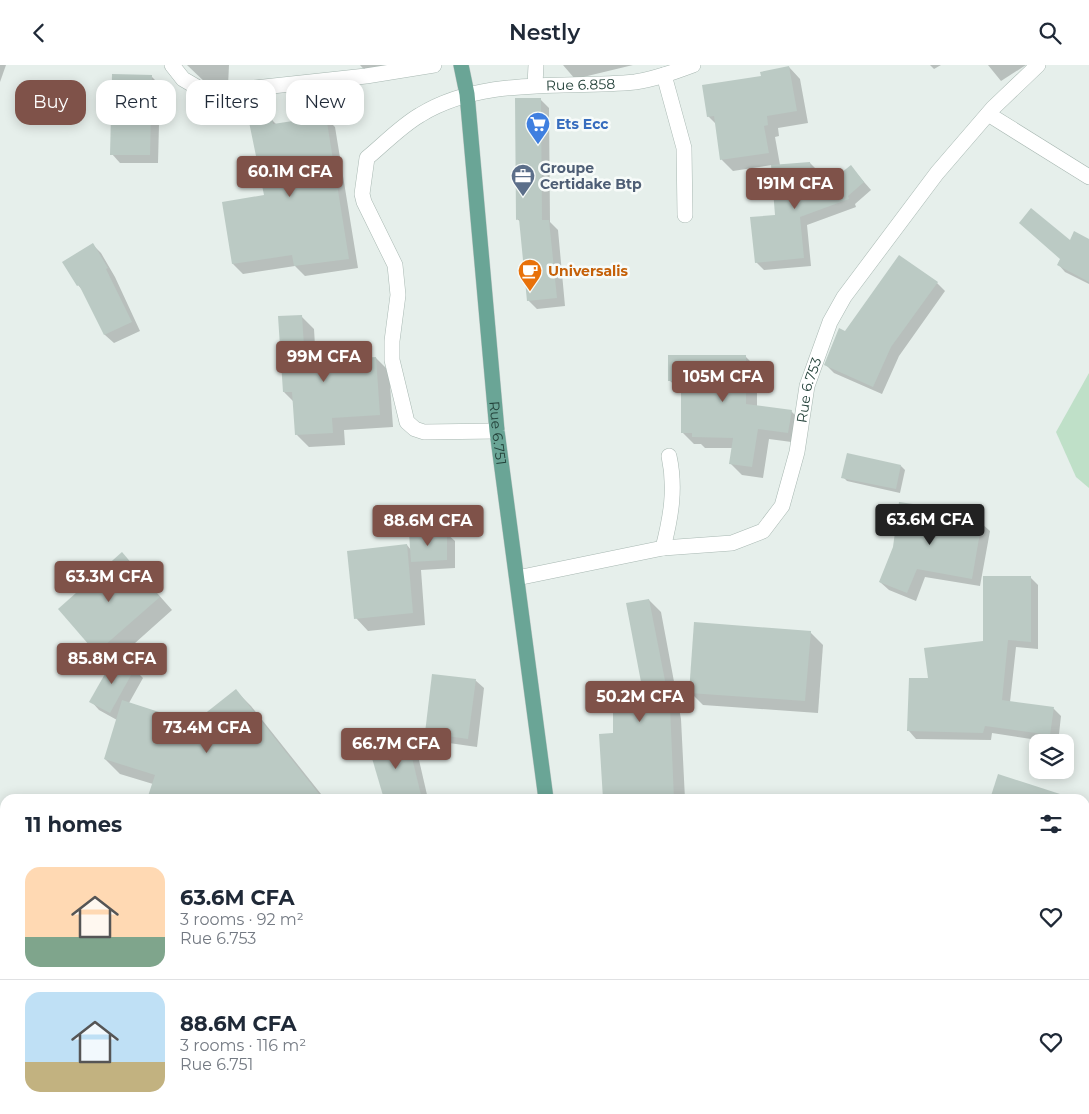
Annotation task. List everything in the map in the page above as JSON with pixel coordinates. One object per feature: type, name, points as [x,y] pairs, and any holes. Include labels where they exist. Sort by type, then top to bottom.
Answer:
[{"type":"main road","name":"Rue 6.751","points":[[461,65],[467,94],[497,431],[545,794]]},
{"type":"street","points":[[177,68],[183,79],[207,93],[366,76],[434,65]]},
{"type":"street","points":[[535,85],[536,65]]},
{"type":"street","name":"Rue 6.858","points":[[497,431],[424,432],[415,429],[407,422],[392,355],[398,295],[396,265],[362,194],[368,159],[420,114],[467,94],[535,85],[635,81],[664,75],[693,65]]},
{"type":"street","name":"Rue 6.753","points":[[517,579],[662,548],[732,543],[763,531],[782,506],[797,452],[808,386],[830,322],[855,282],[910,206],[988,114],[1038,65]]},
{"type":"street","points":[[664,75],[684,148],[685,215]]},
{"type":"street","points":[[988,114],[1089,177]]},
{"type":"street","points":[[662,548],[673,500],[674,477],[669,456]]},
{"type":"green space","points":[[1089,373],[1089,488],[1076,477],[1056,432]]},
{"type":"building","points":[[789,66],[797,111],[767,116],[768,125],[764,126],[769,153],[720,160],[714,116],[707,117],[702,85],[761,76],[760,72]]},
{"type":"building","points":[[112,74],[152,75],[152,80],[112,80]]},
{"type":"building","points":[[515,98],[541,98],[542,220],[549,220],[557,298],[527,301],[519,219],[516,220]]},
{"type":"building","points":[[286,122],[286,125],[327,125],[349,259],[294,266],[292,255],[232,264],[222,202],[264,195],[250,125]]},
{"type":"building","points":[[111,125],[151,125],[150,155],[110,155]]},
{"type":"building","points":[[810,162],[813,195],[851,165],[864,182],[848,196],[849,199],[800,217],[804,258],[755,263],[750,217],[775,215],[771,165]]},
{"type":"building","points":[[1031,208],[1070,240],[1074,231],[1089,239],[1089,282],[1057,265],[1060,259],[1019,223]]},
{"type":"building","points":[[93,243],[108,268],[106,269],[132,322],[104,335],[79,285],[77,286],[62,262]]},
{"type":"building","points":[[899,255],[938,282],[891,347],[873,387],[824,365],[839,328],[845,331]]},
{"type":"building","points":[[302,315],[305,362],[376,357],[380,415],[332,418],[333,433],[295,435],[292,392],[283,392],[278,316]]},
{"type":"building","points":[[668,355],[746,355],[746,404],[792,410],[788,433],[758,429],[752,467],[729,464],[733,438],[692,437],[692,433],[681,433],[681,381],[668,381]]},
{"type":"building","points":[[847,453],[901,465],[896,489],[841,478]]},
{"type":"building","points":[[899,502],[934,507],[933,513],[982,521],[972,579],[917,569],[907,593],[879,582],[893,547]]},
{"type":"building","points":[[447,532],[447,560],[411,562],[409,533]]},
{"type":"building","points":[[407,544],[413,613],[354,619],[347,551]]},
{"type":"building","points":[[122,552],[160,597],[96,653],[58,609]]},
{"type":"building","points":[[983,576],[1031,576],[1031,642],[1008,640],[1002,700],[1054,707],[1050,734],[985,726],[983,733],[907,731],[909,678],[928,678],[924,648],[983,641]]},
{"type":"building","points":[[649,599],[670,706],[674,794],[603,794],[599,734],[613,733],[613,683],[641,682],[626,603]]},
{"type":"building","points":[[694,622],[811,631],[805,701],[689,693]]},
{"type":"building","points":[[114,658],[135,668],[110,713],[89,702]]},
{"type":"building","points":[[432,674],[476,679],[468,739],[425,733]]},
{"type":"building","points":[[236,689],[319,794],[149,794],[155,775],[104,759],[122,700],[193,723]]},
{"type":"building","points":[[407,737],[421,794],[383,794],[369,748]]},
{"type":"building","points":[[998,774],[1060,794],[992,794]]},
{"type":"place","name":"Ets Ecc","points":[[538,145]]},
{"type":"place","name":"Groupe Certidake Btp","points":[[523,197]]},
{"type":"place","name":"Universalis","points":[[530,292]]}]
